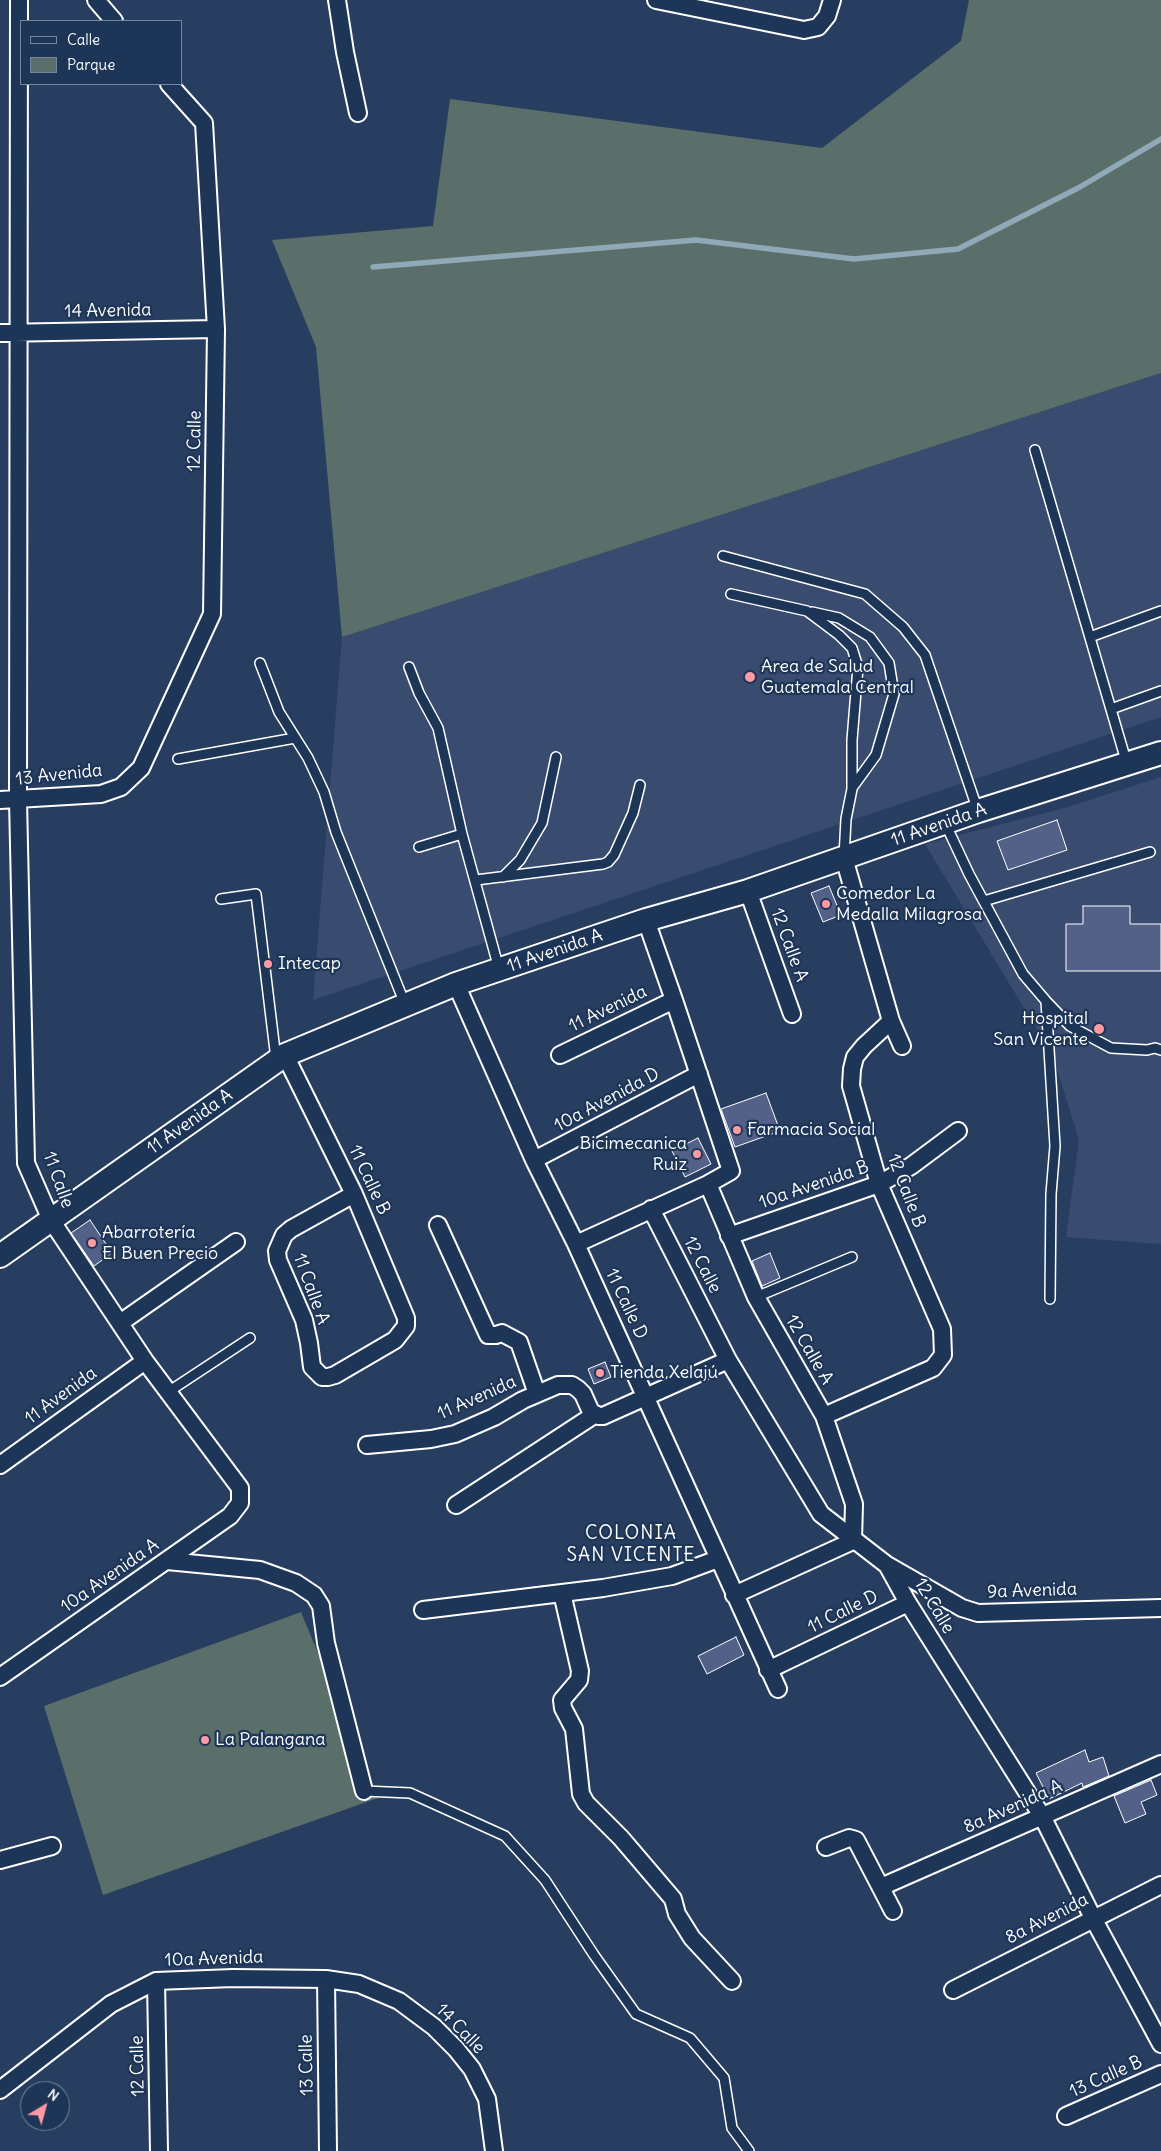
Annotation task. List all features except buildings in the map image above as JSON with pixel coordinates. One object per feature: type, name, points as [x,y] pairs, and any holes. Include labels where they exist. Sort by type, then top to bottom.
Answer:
[{"type":"street","name":"11 Calle","points":[[19,0],[17,333],[18,800],[26,1163],[51,1220],[145,1361],[240,1488],[240,1503]]},
{"type":"street","points":[[96,0],[113,20]]},
{"type":"street","points":[[337,0],[345,52],[358,113]]},
{"type":"street","points":[[656,0],[804,30],[818,27],[827,16],[832,0]]},
{"type":"street","name":"12 Calle","points":[[121,787],[141,768],[212,614],[216,329],[204,123],[170,85]]},
{"type":"street","name":"14 Avenida","points":[[0,333],[216,329]]},
{"type":"street","name":"11 Avenida A","points":[[0,1256],[280,1058],[456,984],[646,920],[748,891],[978,811],[1161,753]]},
{"type":"street","name":"13 Avenida","points":[[0,800],[101,794],[121,787]]},
{"type":"street","points":[[844,858],[891,1021],[902,1046]]},
{"type":"street","name":"12 Calle A","points":[[748,891],[792,1014]]},
{"type":"street","points":[[576,1244],[708,1184],[731,1171],[646,920]]},
{"type":"street","name":"11 Calle D","points":[[456,984],[534,1160],[576,1244],[646,1396],[778,1690]]},
{"type":"street","name":"11 Avenida","points":[[560,1055],[674,1000]]},
{"type":"street","name":"12 Calle B","points":[[824,1416],[933,1368],[944,1356],[942,1329],[879,1184],[851,1086],[855,1057],[891,1021]]},
{"type":"street","name":"11 Calle B","points":[[280,1058],[354,1194],[404,1310],[406,1326],[395,1340],[335,1375],[328,1378],[322,1377]]},
{"type":"street","name":"10a Avenida D","points":[[534,1160],[698,1074]]},
{"type":"street","name":"10a Avenida B","points":[[729,1236],[879,1184],[911,1166],[958,1131]]},
{"type":"street","name":"12 Calle A","points":[[708,1184],[756,1297],[824,1416],[854,1504],[854,1541]]},
{"type":"street","name":"11 Calle A","points":[[322,1377],[312,1366],[304,1320],[278,1260],[277,1251],[284,1235],[291,1229],[354,1194]]},
{"type":"street","name":"12 Calle","points":[[652,1209],[728,1360],[821,1514],[886,1565],[1042,1816],[1093,1918],[1161,2044]]},
{"type":"street","points":[[438,1225],[488,1335],[496,1336],[502,1333],[519,1342],[538,1394]]},
{"type":"street","points":[[120,1323],[236,1242]]},
{"type":"street","points":[[456,1504],[594,1415],[603,1416],[728,1360]]},
{"type":"street","name":"11 Avenida","points":[[0,1465],[145,1361]]},
{"type":"street","name":"11 Avenida","points":[[367,1446],[431,1439],[456,1434],[494,1417],[523,1400],[558,1385],[572,1385],[583,1394],[594,1415]]},
{"type":"street","name":"10a Avenida A","points":[[0,1677],[230,1516],[240,1503]]},
{"type":"street","points":[[734,1595],[854,1541]]},
{"type":"street","points":[[423,1610],[562,1593],[672,1576],[718,1559]]},
{"type":"street","points":[[167,1561],[260,1570],[296,1583],[314,1595],[321,1606],[326,1643],[364,1791]]},
{"type":"street","name":"9a Avenida","points":[[886,1565],[962,1608],[978,1613],[1161,1608]]},
{"type":"street","points":[[562,1593],[580,1671],[579,1680],[562,1700],[563,1708],[574,1729],[581,1794],[586,1803],[621,1838],[673,1899],[676,1914],[692,1938],[732,1981]]},
{"type":"street","name":"11 Calle D","points":[[768,1670],[908,1603]]},
{"type":"street","name":"8a Avenida A","points":[[881,1887],[1161,1764]]},
{"type":"street","points":[[826,1847],[849,1838],[856,1840],[893,1911]]},
{"type":"street","points":[[0,1860],[52,1846]]},
{"type":"street","name":"8a Avenida","points":[[953,1990],[1161,1885]]},
{"type":"street","name":"10a Avenida","points":[[0,2090],[111,2004],[156,1981],[233,1978],[326,1979],[359,1984],[400,2001]]},
{"type":"street","name":"13 Calle","points":[[326,1979],[328,2151]]},
{"type":"street","name":"12 Calle","points":[[156,1981],[159,2151]]},
{"type":"street","name":"14 Calle","points":[[400,2001],[434,2027],[456,2049],[472,2069],[487,2099],[494,2151]]},
{"type":"street","name":"13 Calle B","points":[[1066,2116],[1161,2074]]},
{"type":"lane","points":[[1035,450],[1127,764]]},
{"type":"lane","points":[[723,556],[865,594],[903,627],[925,655],[978,811]]},
{"type":"lane","points":[[731,594],[839,618],[870,637],[889,663],[894,694],[876,755],[852,789]]},
{"type":"lane","points":[[807,611],[839,634],[852,648],[858,667],[852,740],[852,789],[846,819],[844,858]]},
{"type":"lane","points":[[1090,638],[1161,611]]},
{"type":"lane","points":[[260,663],[279,712],[324,792],[336,832],[405,1004]]},
{"type":"lane","points":[[409,667],[419,693],[438,728],[462,834],[499,970]]},
{"type":"lane","points":[[1111,709],[1161,691]]},
{"type":"lane","points":[[178,759],[295,738]]},
{"type":"lane","points":[[503,877],[520,860],[542,823],[556,757]]},
{"type":"lane","points":[[476,880],[608,862],[614,855],[633,813],[640,785]]},
{"type":"lane","points":[[945,823],[1023,974],[1046,1001],[1070,1026],[1111,1048],[1147,1050],[1155,1048],[1161,1050]]},
{"type":"lane","points":[[419,848],[462,834]]},
{"type":"lane","points":[[984,901],[1150,852]]},
{"type":"lane","points":[[221,899],[256,894],[280,1058]]},
{"type":"lane","points":[[1046,1001],[1055,1146],[1051,1194],[1050,1299]]},
{"type":"lane","points":[[756,1297],[852,1257]]},
{"type":"lane","points":[[168,1392],[250,1338]]},
{"type":"lane","points":[[364,1791],[410,1793],[505,1836],[546,1880],[594,1955],[636,2014],[690,2038],[724,2078],[732,2128],[749,2151]]},
{"type":"shaded area","name":"Area de Salud Guatemala Central","points":[[1161,373],[1161,717],[313,1000],[342,637]]},
{"type":"shaded area","name":"Hospital San Vicente","points":[[1161,777],[1161,1244],[1066,1237],[1079,1140],[1053,1056],[925,844],[1068,807]]},
{"type":"green space","points":[[969,0],[1161,0],[1161,373],[342,637],[316,347],[272,240],[433,226],[450,99],[822,148],[961,41]]},
{"type":"green space","name":"La Palangana","points":[[301,1612],[378,1798],[103,1895],[44,1706]]},
{"type":"waterway","points":[[373,267],[696,240],[854,259],[958,249],[1080,187],[1161,139]]},
{"type":"place","name":"Area de Salud Guatemala Central","points":[[750,677]]},
{"type":"place","name":"Comedor La Medalla Milagrosa","points":[[826,904]]},
{"type":"place","name":"Intecap","points":[[268,964]]},
{"type":"place","name":"Hospital San Vicente","points":[[1099,1029]]},
{"type":"place","name":"Farmacia Social","points":[[737,1130]]},
{"type":"place","name":"Bicimecanica Ruiz","points":[[697,1154]]},
{"type":"place","name":"Abarrotería El Buen Precio","points":[[92,1243]]},
{"type":"place","name":"Tienda Xelajú","points":[[600,1373]]},
{"type":"place","name":"La Palangana","points":[[205,1740]]},
{"type":"district","name":"COLONIA SAN VICENTE","points":[[631,1545]]}]
